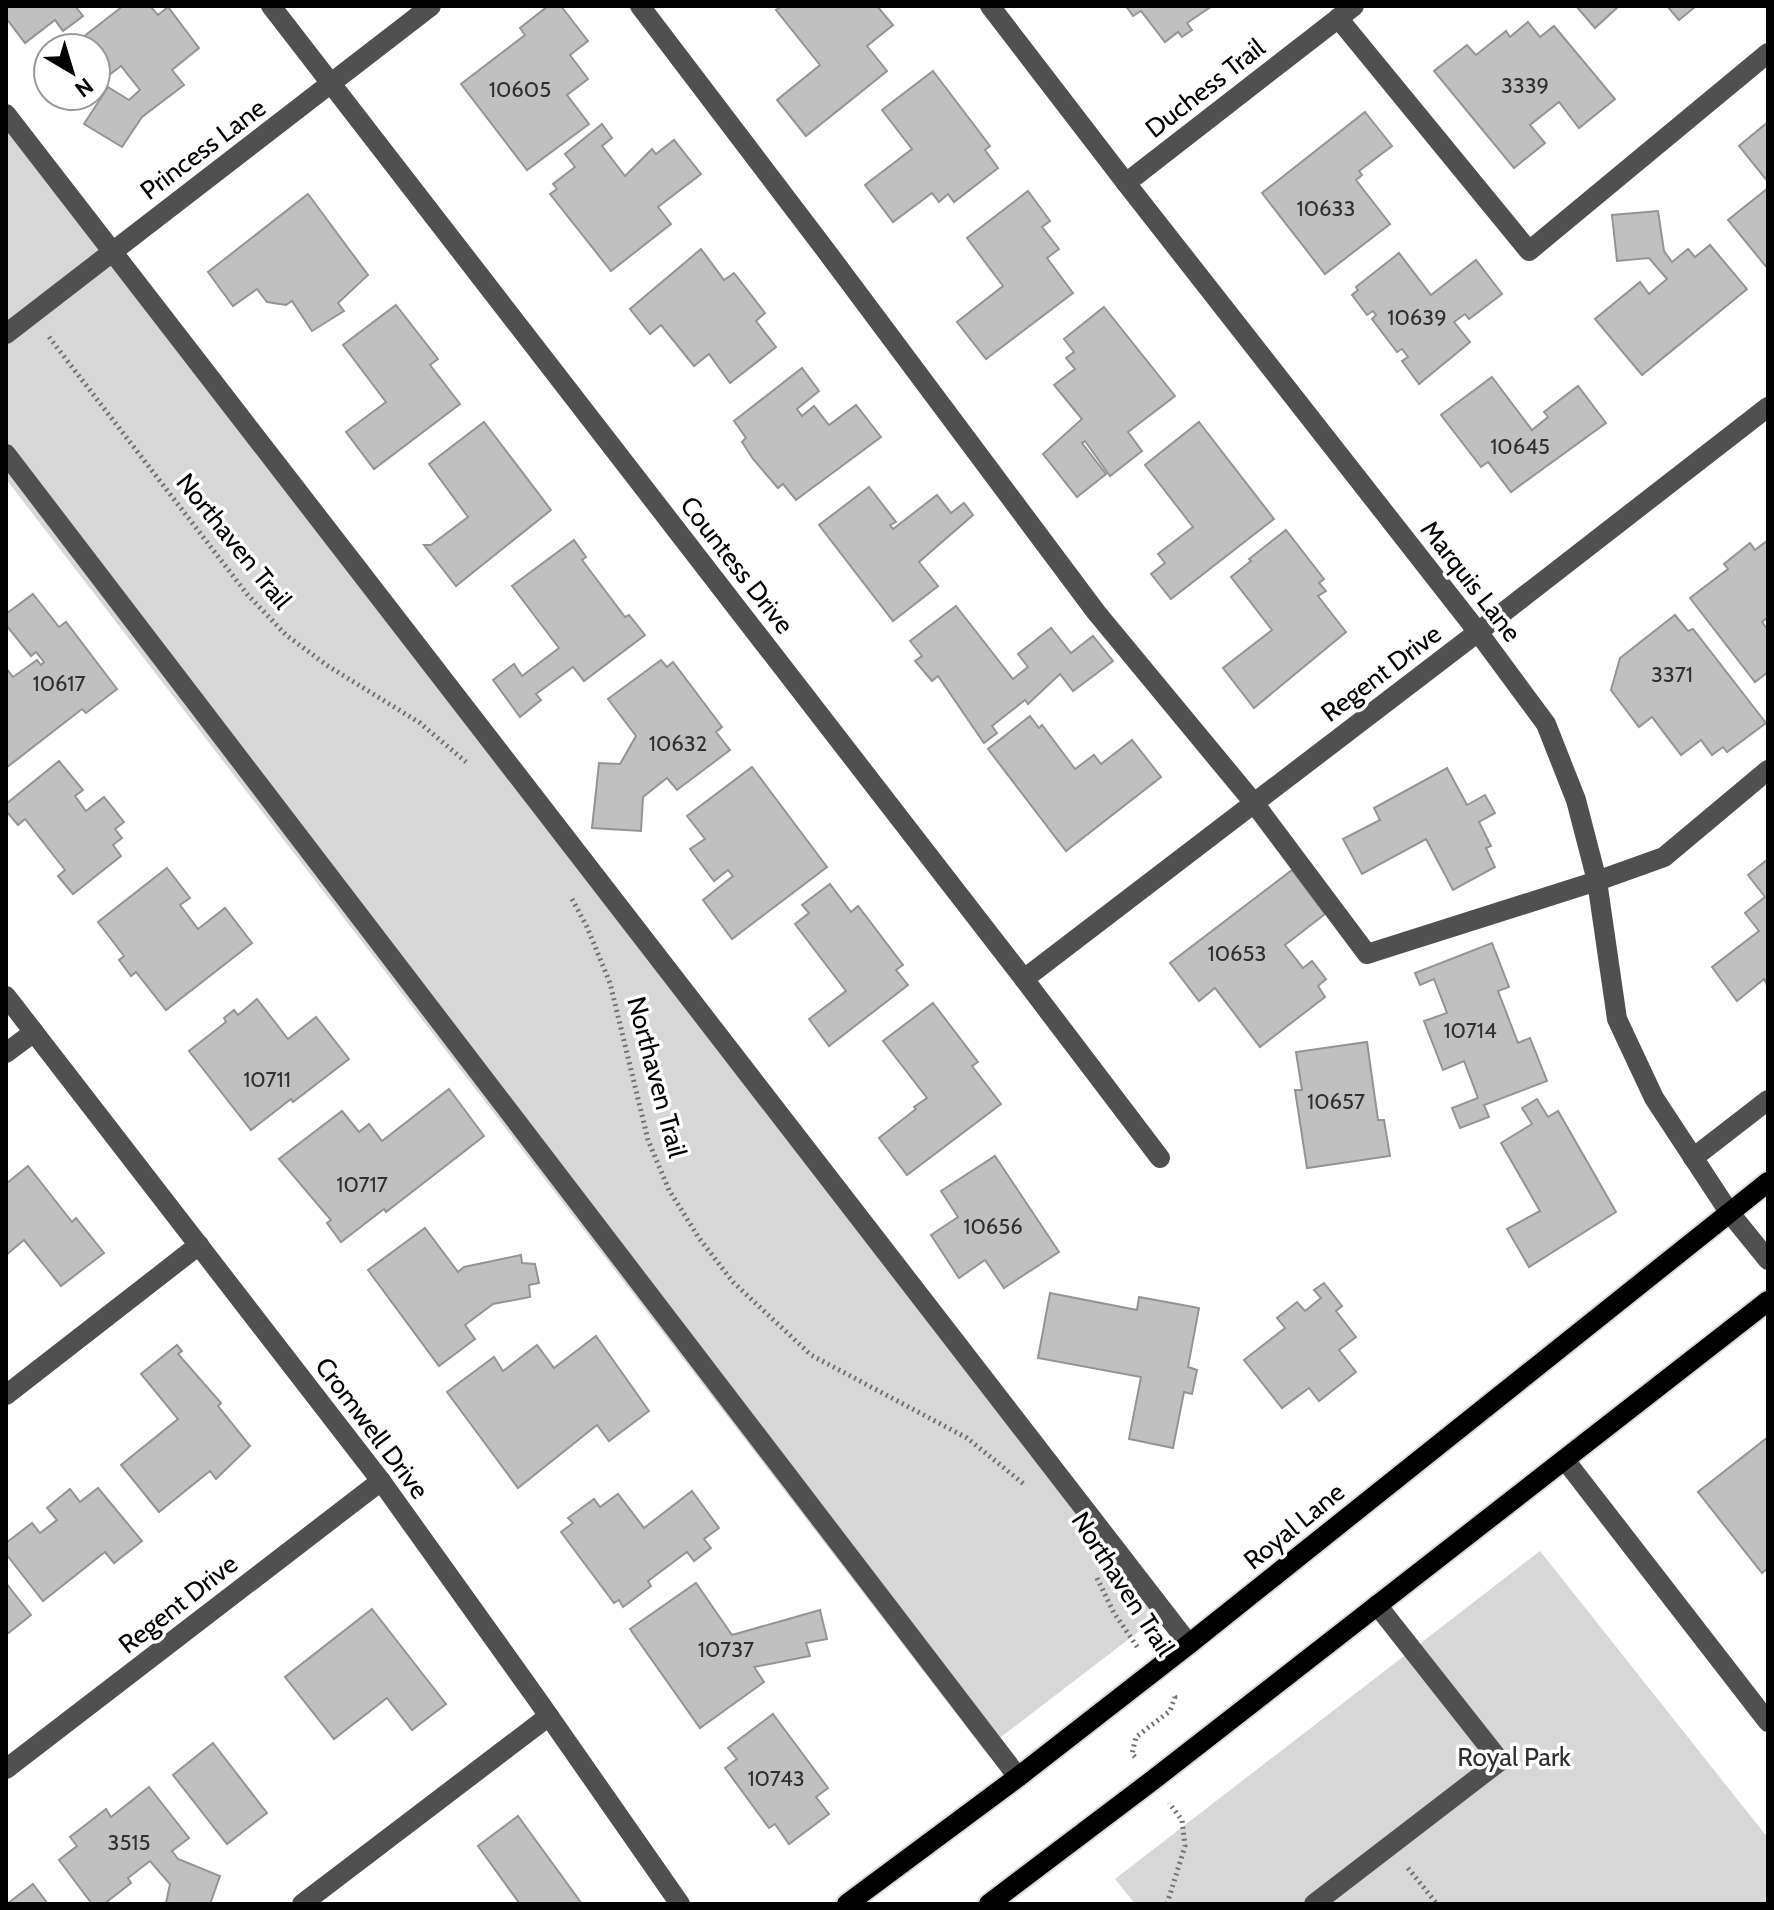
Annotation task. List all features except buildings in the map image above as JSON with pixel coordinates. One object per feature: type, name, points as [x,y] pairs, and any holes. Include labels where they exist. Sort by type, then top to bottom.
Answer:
[{"type":"main road","name":"Royal Lane","points":[[847,1904],[1189,1644],[1768,1182]]},
{"type":"main road","points":[[989,1904],[1768,1301]]},
{"type":"street","name":"Countess Drive","points":[[271,6],[1160,1158]]},
{"type":"street","name":"Princess Lane","points":[[6,334],[431,6]]},
{"type":"street","points":[[640,6],[1096,612],[1254,803],[1367,954],[1664,857],[1768,770]]},
{"type":"street","name":"Marquis Lane","points":[[990,6],[1478,632],[1546,724],[1576,800],[1597,881],[1617,1019],[1654,1098],[1729,1212],[1768,1260]]},
{"type":"street","points":[[1349,9],[1529,251],[1768,53]]},
{"type":"street","name":"Duchess Trail","points":[[1126,183],[1349,9]]},
{"type":"street","points":[[6,114],[1189,1644]]},
{"type":"street","name":"Regent Drive","points":[[1024,979],[1768,407]]},
{"type":"street","points":[[6,454],[1018,1777]]},
{"type":"street","name":"Cromwell Drive","points":[[6,996],[381,1481],[680,1904]]},
{"type":"street","points":[[6,1053],[34,1032]]},
{"type":"street","points":[[1693,1158],[1768,1100]]},
{"type":"street","points":[[6,1395],[199,1245]]},
{"type":"street","points":[[1565,1460],[1768,1722]]},
{"type":"street","name":"Regent Drive","points":[[6,1769],[381,1481]]},
{"type":"street","points":[[1314,1904],[1500,1761],[1377,1605]]},
{"type":"street","points":[[302,1904],[549,1716]]},
{"type":"path","name":"Northaven Trail","points":[[31,314],[247,594],[286,635],[328,666],[420,723],[475,772]]},
{"type":"path","name":"Northaven Trail","points":[[565,888],[587,927],[610,983],[648,1140],[669,1190],[707,1249],[733,1282],[811,1355],[967,1438],[1034,1494]]},
{"type":"path","name":"Northaven Trail","points":[[1092,1567],[1114,1613],[1175,1697],[1170,1711],[1136,1737],[1132,1754],[1182,1820],[1185,1846],[1167,1904]]},
{"type":"path","points":[[1390,1845],[1437,1904]]},
{"type":"green space","points":[[6,119],[1159,1616],[984,1750],[6,479]]},
{"type":"green space","name":"Royal Park","points":[[1540,1551],[1768,1838],[1768,1904],[1135,1904],[1115,1879]]}]
